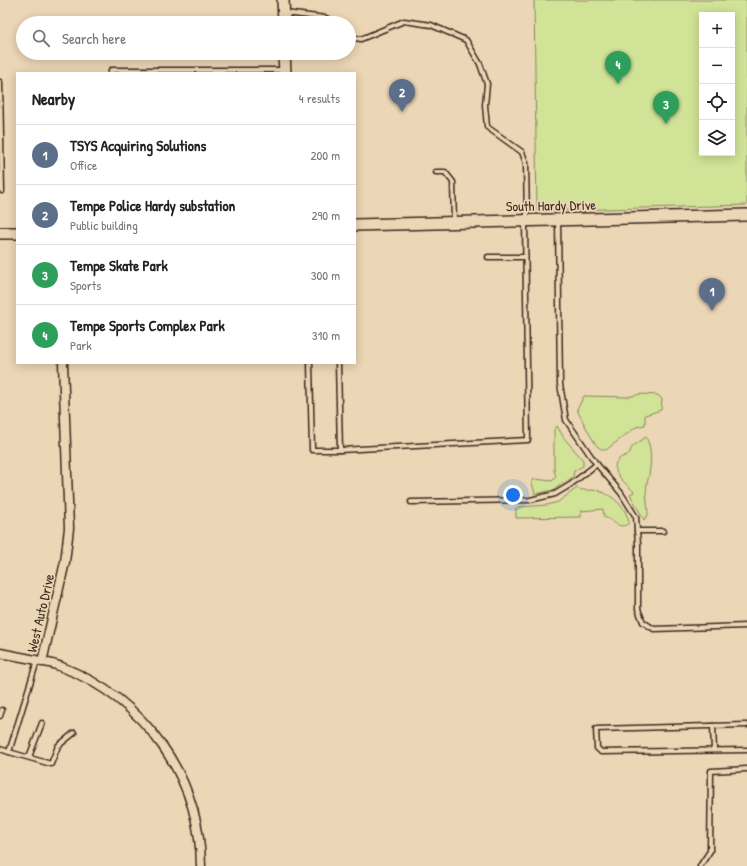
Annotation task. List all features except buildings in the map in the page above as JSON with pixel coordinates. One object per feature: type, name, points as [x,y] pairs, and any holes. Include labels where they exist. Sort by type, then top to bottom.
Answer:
[{"type":"street","points":[[283,0],[284,16]]},
{"type":"street","points":[[284,60],[285,72]]},
{"type":"street","name":"South Hardy Drive","points":[[356,225],[747,215]]},
{"type":"street","points":[[0,233],[16,233]]},
{"type":"street","name":"West Auto Drive","points":[[63,364],[69,528],[65,562],[39,661],[61,667],[82,676],[115,696],[140,716],[174,764],[188,792],[195,817],[201,866]]},
{"type":"street","points":[[0,653],[39,661]]},
{"type":"lane","points":[[310,364],[312,450],[340,450],[528,440],[525,257],[526,164],[522,152],[487,128],[485,105],[486,84],[480,64],[466,40],[431,25],[404,21],[360,39],[356,38]]},
{"type":"lane","points":[[111,72],[111,70],[285,72]]},
{"type":"lane","points":[[0,84],[2,191]]},
{"type":"lane","points":[[436,172],[445,172],[453,182],[454,222]]},
{"type":"lane","points":[[558,220],[560,384],[566,420],[597,464],[621,493],[636,517],[638,609],[643,622],[654,629],[747,626]]},
{"type":"lane","points":[[488,258],[525,257]]},
{"type":"lane","points":[[338,364],[340,450]]},
{"type":"lane","points":[[411,502],[530,500],[555,494],[570,485],[597,464]]},
{"type":"lane","points":[[637,531],[663,530]]},
{"type":"lane","points":[[9,752],[39,661]]},
{"type":"lane","points":[[0,716],[2,710]]},
{"type":"lane","points":[[29,757],[42,723]]},
{"type":"lane","points":[[747,725],[596,729],[596,748],[601,752],[747,750]]},
{"type":"lane","points":[[713,726],[714,750]]},
{"type":"lane","points":[[0,749],[51,764],[58,746],[74,732]]},
{"type":"lane","points":[[700,866],[710,851],[711,771],[747,769]]},
{"type":"green space","points":[[534,0],[747,0],[747,205],[537,211]]},
{"type":"green space","points":[[640,394],[658,395],[662,399],[661,410],[645,415],[645,425],[636,427],[606,450],[598,447],[577,409],[584,396],[628,397]]},
{"type":"green space","points":[[557,426],[564,438],[583,460],[583,466],[574,471],[573,477],[553,490],[535,494],[532,483],[534,479],[552,481],[556,477],[554,470],[554,430]]},
{"type":"green space","points":[[646,437],[650,447],[651,460],[650,472],[646,487],[648,515],[644,520],[630,494],[634,492],[620,477],[615,469],[619,459],[629,454],[632,447]]},
{"type":"green space","points":[[577,488],[582,490],[599,491],[614,499],[622,507],[628,517],[629,523],[622,526],[616,524],[604,517],[603,509],[581,511],[581,517],[516,518],[516,508],[547,505],[558,502]]},
{"type":"place","name":"Tempe Sports Complex Park","points":[[618,84]]},
{"type":"place","name":"Tempe Police Hardy substation","points":[[402,112]]},
{"type":"place","name":"Tempe Skate Park","points":[[666,124]]},
{"type":"place","name":"TSYS Acquiring Solutions","points":[[712,311]]}]
